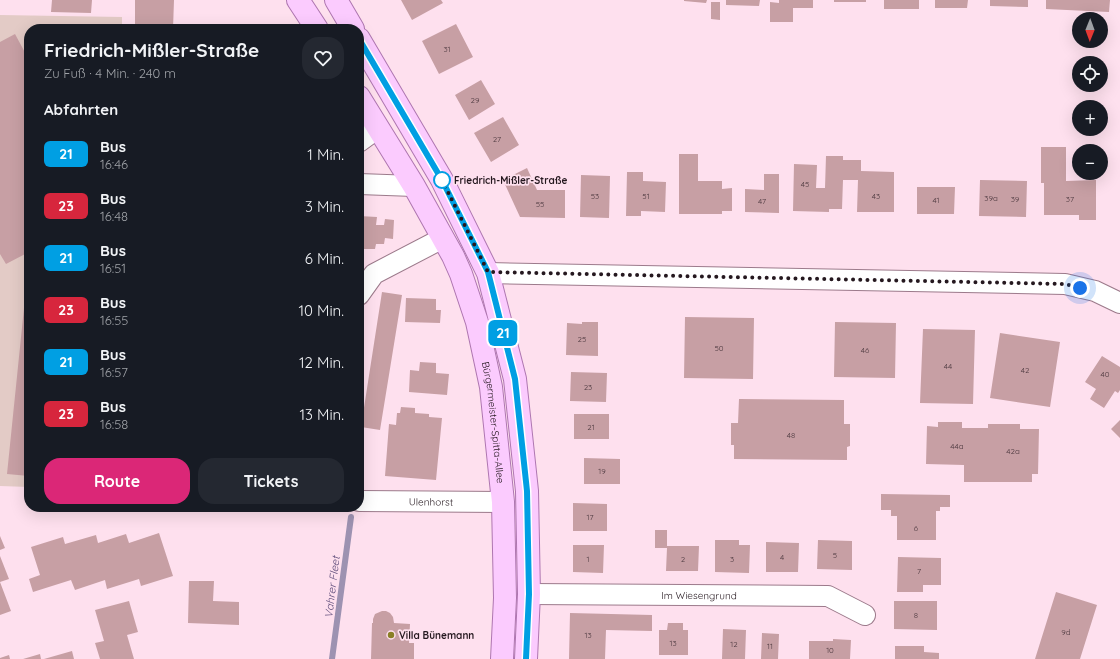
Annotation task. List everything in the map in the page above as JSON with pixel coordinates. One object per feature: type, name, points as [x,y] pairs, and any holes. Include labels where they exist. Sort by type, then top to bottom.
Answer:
[{"type":"main road","points":[[298,0],[314,24]]},
{"type":"main road","points":[[336,0],[350,24]]},
{"type":"main road","points":[[364,47],[442,180],[488,272],[515,379],[527,491],[529,594],[526,659]]},
{"type":"main road","name":"Bürgermeister-Spitta-Allee","points":[[364,105],[414,186],[443,238],[461,274],[477,322],[491,387],[503,502],[505,598],[502,659]]},
{"type":"street","points":[[364,138],[378,128]]},
{"type":"street","points":[[364,184],[414,186]]},
{"type":"street","points":[[364,288],[374,274],[443,238]]},
{"type":"street","points":[[488,272],[1065,284],[1095,291],[1120,303]]},
{"type":"street","name":"Ulenhorst","points":[[364,501],[503,502]]},
{"type":"street","name":"Im Wiesengrund","points":[[529,594],[828,596],[865,616]]},
{"type":"shaded area","points":[[0,15],[122,17],[122,24],[24,24],[24,487],[0,486]]},
{"type":"building","points":[[52,0],[92,0],[91,13],[51,12]]},
{"type":"building","points":[[135,0],[174,0],[173,24],[135,24]]},
{"type":"building","points":[[401,0],[441,0],[443,3],[412,20]]},
{"type":"building","points":[[684,0],[707,0],[706,3]]},
{"type":"building","points":[[726,0],[760,0],[759,6],[726,5]]},
{"type":"building","points":[[779,0],[813,0],[813,8],[793,8],[793,22],[770,22],[770,2],[779,3]]},
{"type":"building","points":[[834,0],[866,0],[866,2],[834,2]]},
{"type":"building","points":[[884,0],[919,0],[919,9],[884,9]]},
{"type":"building","points":[[935,0],[968,0],[967,8],[935,8]]},
{"type":"building","points":[[990,0],[1028,0],[1028,7],[990,6]]},
{"type":"building","points":[[1046,0],[1110,0],[1109,12],[1046,9]]},
{"type":"building","points":[[711,2],[720,2],[720,20],[711,19]]},
{"type":"building","points":[[456,24],[473,57],[439,74],[422,41]]},
{"type":"building","points":[[15,34],[24,51],[24,255],[6,264],[0,254],[0,42]]},
{"type":"building","points":[[481,80],[495,104],[469,120],[455,95]]},
{"type":"building","points":[[503,117],[519,145],[491,162],[474,133]]},
{"type":"building","points":[[1041,147],[1066,147],[1066,181],[1096,180],[1096,220],[1079,220],[1079,215],[1044,215],[1044,183],[1041,183]]},
{"type":"building","points":[[679,154],[698,154],[698,181],[722,181],[722,189],[732,188],[732,211],[722,211],[722,214],[679,214]]},
{"type":"building","points":[[826,156],[843,156],[843,160],[861,160],[861,171],[894,172],[894,212],[857,212],[858,180],[843,180],[842,209],[829,209],[829,212],[793,211],[794,164],[817,165],[816,188],[825,188]]},
{"type":"building","points":[[527,168],[537,190],[565,190],[565,218],[520,217],[503,180]]},
{"type":"building","points":[[627,172],[643,172],[643,181],[666,182],[665,212],[641,211],[641,216],[626,216]]},
{"type":"building","points":[[764,174],[779,174],[779,213],[745,212],[745,189],[764,190]]},
{"type":"building","points":[[581,175],[610,176],[609,218],[580,217]]},
{"type":"building","points":[[980,180],[1027,181],[1026,217],[979,216]]},
{"type":"building","points":[[917,187],[955,187],[954,214],[917,214]]},
{"type":"building","points":[[364,216],[377,217],[376,225],[384,225],[385,219],[394,220],[393,239],[385,238],[384,244],[376,244],[375,249],[364,249]]},
{"type":"building","points":[[382,292],[402,295],[380,430],[364,427],[364,408]]},
{"type":"building","points":[[406,298],[436,299],[436,310],[441,310],[440,323],[405,322]]},
{"type":"building","points":[[24,308],[24,476],[7,474]]},
{"type":"building","points":[[685,317],[754,318],[753,379],[684,378]]},
{"type":"building","points":[[582,322],[598,322],[598,356],[566,355],[567,323],[582,324]]},
{"type":"building","points":[[835,322],[896,323],[895,378],[834,377]]},
{"type":"building","points":[[923,329],[975,330],[973,404],[920,403]]},
{"type":"building","points":[[1000,333],[1060,342],[1050,407],[990,398]]},
{"type":"building","points":[[1102,356],[1120,367],[1120,390],[1118,393],[1115,391],[1104,408],[1090,399],[1096,389],[1085,382]]},
{"type":"building","points":[[420,362],[436,363],[436,373],[449,374],[447,395],[409,392],[410,370],[419,371]]},
{"type":"building","points":[[571,372],[607,373],[606,402],[570,401]]},
{"type":"building","points":[[739,399],[844,400],[844,424],[850,424],[850,446],[847,447],[847,460],[734,459],[734,445],[731,445],[731,423],[738,423]]},
{"type":"building","points":[[401,407],[415,408],[415,413],[429,414],[429,417],[442,418],[436,480],[385,476],[389,424],[396,425],[397,413],[400,413]]},
{"type":"building","points":[[574,414],[609,414],[609,439],[574,439]]},
{"type":"building","points":[[1120,420],[1120,438],[1111,429]]},
{"type":"building","points":[[938,422],[962,422],[962,428],[988,428],[988,424],[1020,424],[1020,429],[1039,429],[1038,474],[1032,474],[1032,482],[964,482],[964,465],[926,464],[927,426],[938,427]]},
{"type":"building","points":[[584,458],[620,459],[620,484],[584,484]]},
{"type":"building","points":[[881,494],[950,495],[950,507],[940,507],[940,511],[936,511],[936,540],[897,540],[897,516],[891,516],[891,510],[881,510]]},
{"type":"building","points":[[573,503],[607,504],[607,531],[573,531]]},
{"type":"building","points":[[655,530],[667,530],[667,546],[699,546],[698,571],[666,571],[667,548],[655,548]]},
{"type":"building","points":[[159,533],[173,576],[141,586],[139,579],[107,589],[105,580],[75,590],[71,580],[33,592],[29,579],[40,575],[31,547],[63,537],[65,544],[96,535],[98,543],[126,534],[129,543]]},
{"type":"building","points":[[0,536],[5,548],[0,550]]},
{"type":"building","points":[[715,540],[739,540],[739,545],[750,545],[749,573],[715,572]]},
{"type":"building","points":[[818,540],[852,541],[852,570],[817,569]]},
{"type":"building","points":[[766,542],[799,543],[798,572],[766,572]]},
{"type":"building","points":[[573,545],[604,545],[603,573],[573,572]]},
{"type":"building","points":[[0,556],[9,579],[0,582]]},
{"type":"building","points":[[898,557],[941,558],[941,585],[923,585],[923,592],[897,592]]},
{"type":"building","points":[[189,581],[214,581],[213,601],[239,602],[239,625],[188,623]]},
{"type":"building","points":[[0,582],[11,611],[0,615]]},
{"type":"building","points":[[1056,592],[1097,605],[1080,659],[1035,659]]},
{"type":"building","points":[[129,601],[138,632],[127,635],[134,659],[100,659],[95,643],[104,641],[95,610]]},
{"type":"building","points":[[894,601],[937,601],[937,630],[894,629]]},
{"type":"building","name":"Villa Bünemann","points":[[382,611],[390,613],[393,617],[394,623],[410,624],[409,643],[414,643],[414,659],[371,659],[372,623],[375,614]]},
{"type":"building","points":[[570,613],[652,615],[652,631],[606,630],[605,659],[569,659]]},
{"type":"building","points":[[668,623],[683,623],[683,630],[688,630],[688,655],[659,655],[659,630],[667,630]]},
{"type":"building","points":[[723,629],[746,630],[745,659],[722,659]]},
{"type":"building","points":[[762,633],[779,634],[778,659],[761,659]]},
{"type":"building","points":[[833,639],[851,640],[850,659],[809,659],[809,641],[833,641]]},
{"type":"building","points":[[895,646],[924,646],[924,652],[939,653],[939,659],[895,659]]},
{"type":"building","points":[[72,651],[74,659],[44,659]]},
{"type":"building","points":[[40,654],[41,659],[23,659]]},
{"type":"building","points":[[9,655],[10,659],[0,659],[0,658]]},
{"type":"waterway","name":"Vahrer Fleet","points":[[332,659],[351,517]]},
{"type":"bus line","name":"21","points":[[364,48],[442,180],[488,272],[515,379],[527,491],[529,594],[526,659]]},
{"type":"place","name":"Friedrich-Mißler-Straße","points":[[442,180]]},
{"type":"place","name":"Villa Bünemann","points":[[391,635]]},
{"type":"route","points":[[442,180],[488,272],[1065,284],[1080,288]]}]
